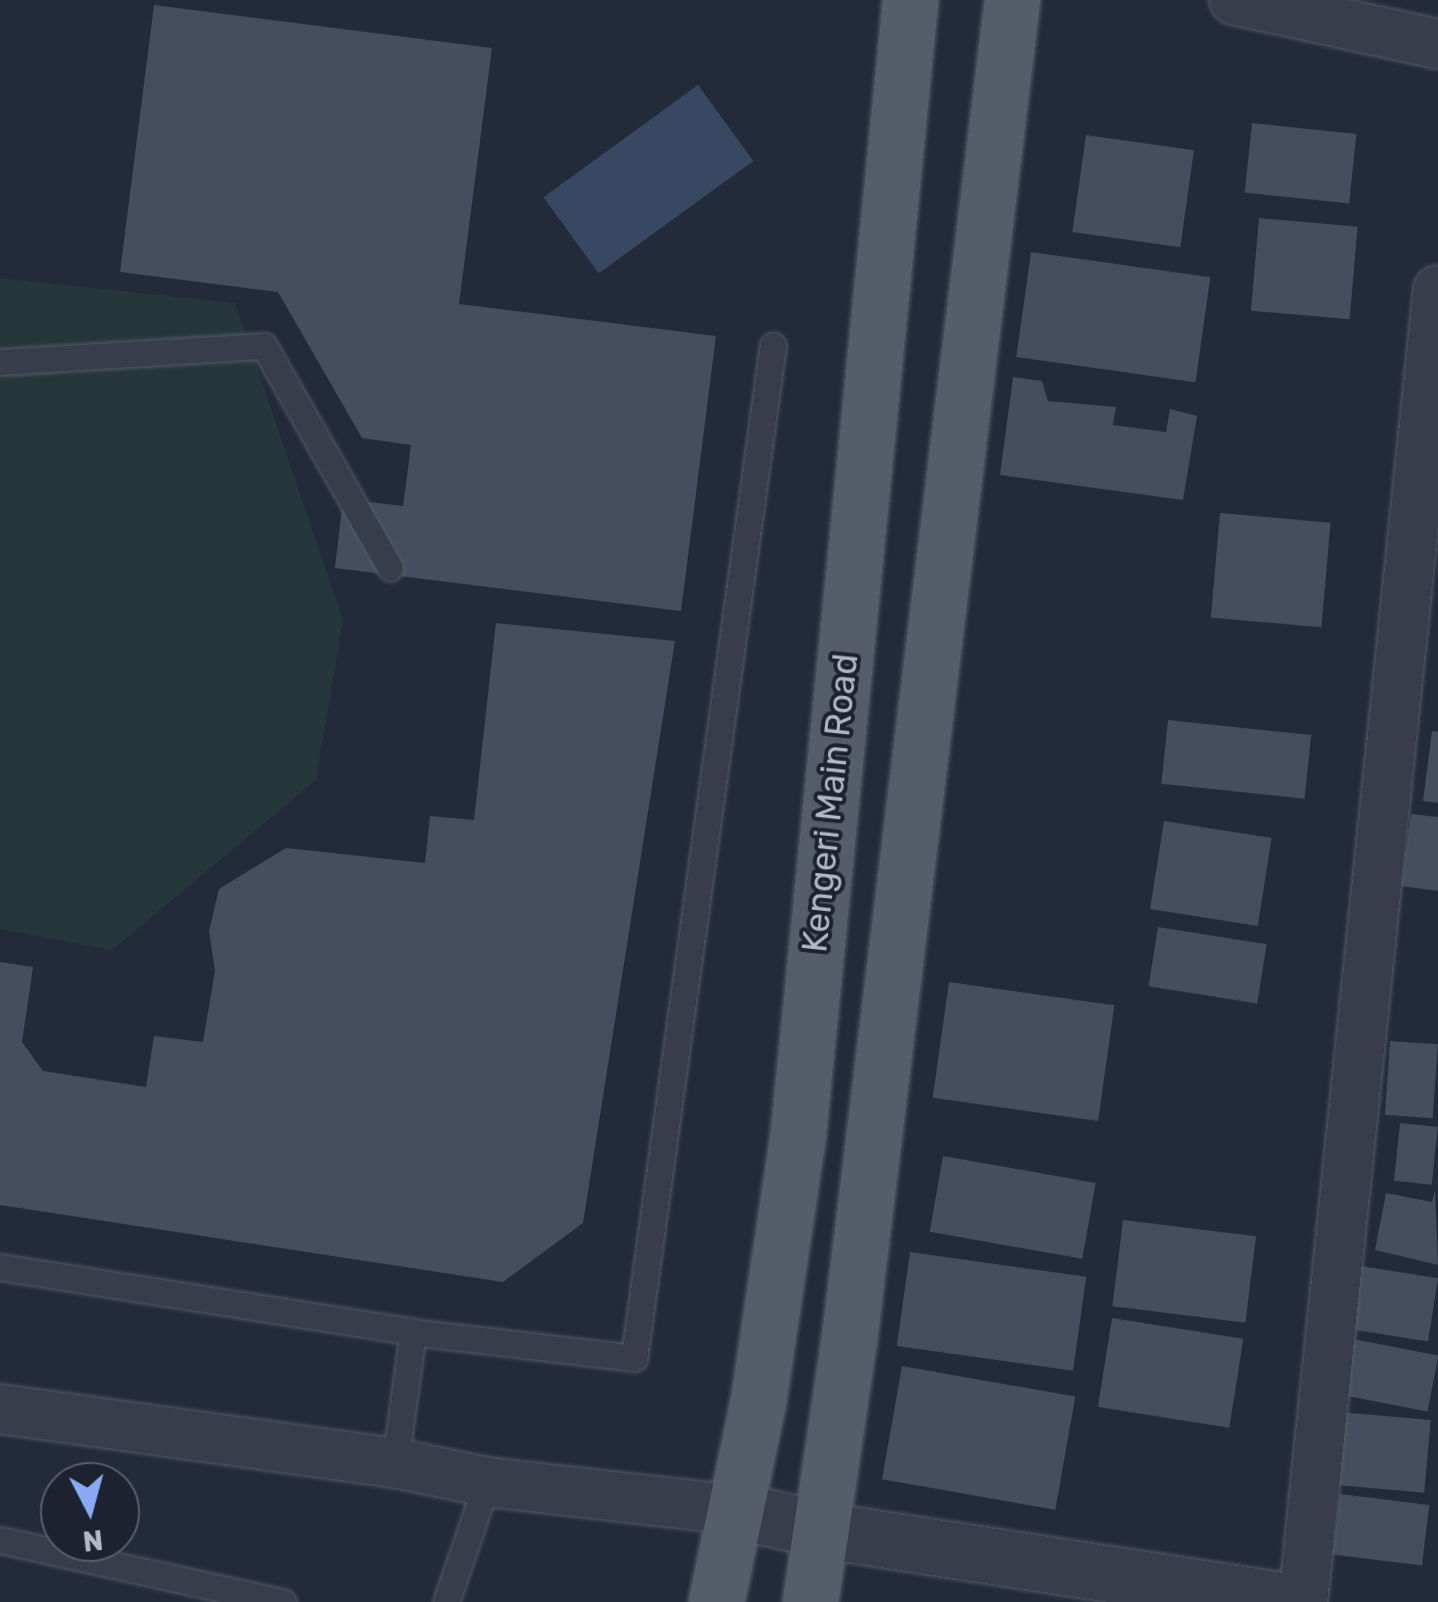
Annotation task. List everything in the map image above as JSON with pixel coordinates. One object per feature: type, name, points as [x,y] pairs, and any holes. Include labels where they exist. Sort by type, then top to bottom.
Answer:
[{"type":"main road","name":"Kengeri Main Road","points":[[716,1602],[758,1401],[798,1133],[910,0]]},
{"type":"main road","points":[[810,1602],[824,1530],[1012,0]]},
{"type":"street","points":[[1234,0],[1438,44]]},
{"type":"street","points":[[1303,1602],[1438,290]]},
{"type":"street","points":[[0,1409],[395,1463],[487,1482],[735,1510],[824,1530],[1294,1602]]},
{"type":"lane","points":[[0,1267],[413,1332],[634,1358],[773,345]]},
{"type":"lane","points":[[0,362],[264,346],[390,568]]},
{"type":"lane","points":[[395,1463],[413,1332]]},
{"type":"lane","points":[[446,1602],[487,1482]]},
{"type":"lane","points":[[0,1540],[283,1602]]},
{"type":"shaded area","points":[[0,278],[235,303],[343,620],[316,780],[112,950],[0,929]]},
{"type":"water","points":[[698,85],[753,161],[599,273],[543,197]]},
{"type":"building","points":[[154,5],[492,48],[459,304],[716,336],[681,611],[335,568],[343,499],[403,506],[411,445],[362,438],[278,292],[120,272]]},
{"type":"building","points":[[1252,123],[1356,134],[1349,204],[1245,193]]},
{"type":"building","points":[[1086,135],[1194,150],[1180,247],[1072,232]]},
{"type":"building","points":[[1259,218],[1358,227],[1350,319],[1251,311]]},
{"type":"building","points":[[1031,252],[1210,277],[1195,382],[1016,357]]},
{"type":"building","points":[[1013,377],[1042,381],[1048,401],[1116,407],[1113,425],[1166,432],[1170,409],[1197,416],[1183,500],[1000,475]]},
{"type":"building","points":[[1220,513],[1331,523],[1321,627],[1211,618]]},
{"type":"building","points":[[496,623],[675,641],[583,1223],[503,1282],[0,1205],[0,962],[33,967],[22,1042],[43,1071],[146,1087],[154,1036],[203,1042],[215,971],[209,931],[219,889],[286,848],[425,863],[430,816],[474,820]]},
{"type":"building","points":[[1168,720],[1311,735],[1305,799],[1161,784]]},
{"type":"building","points":[[1432,731],[1438,732],[1438,803],[1423,801]]},
{"type":"building","points":[[1411,814],[1438,817],[1438,891],[1401,886]]},
{"type":"building","points":[[1164,821],[1272,838],[1258,926],[1150,909]]},
{"type":"building","points":[[1158,927],[1267,944],[1257,1003],[1149,986]]},
{"type":"building","points":[[949,982],[1114,1005],[1098,1121],[933,1098]]},
{"type":"building","points":[[1390,1041],[1438,1044],[1433,1118],[1385,1115]]},
{"type":"building","points":[[1400,1123],[1438,1127],[1432,1185],[1394,1181]]},
{"type":"building","points":[[943,1156],[1096,1183],[1082,1259],[930,1232]]},
{"type":"building","points":[[1435,1190],[1438,1265],[1375,1250],[1386,1193],[1432,1202]]},
{"type":"building","points":[[1123,1220],[1256,1236],[1245,1323],[1112,1306]]},
{"type":"building","points":[[910,1252],[1086,1277],[1073,1371],[897,1346]]},
{"type":"building","points":[[1361,1266],[1438,1278],[1428,1341],[1351,1329]]},
{"type":"building","points":[[1112,1318],[1243,1339],[1229,1428],[1098,1407]]},
{"type":"building","points":[[1353,1339],[1438,1356],[1428,1412],[1342,1395]]},
{"type":"building","points":[[902,1366],[1075,1397],[1055,1510],[882,1479]]},
{"type":"building","points":[[1340,1412],[1431,1420],[1424,1493],[1334,1485]]},
{"type":"building","points":[[1340,1494],[1429,1505],[1422,1566],[1333,1555]]}]
